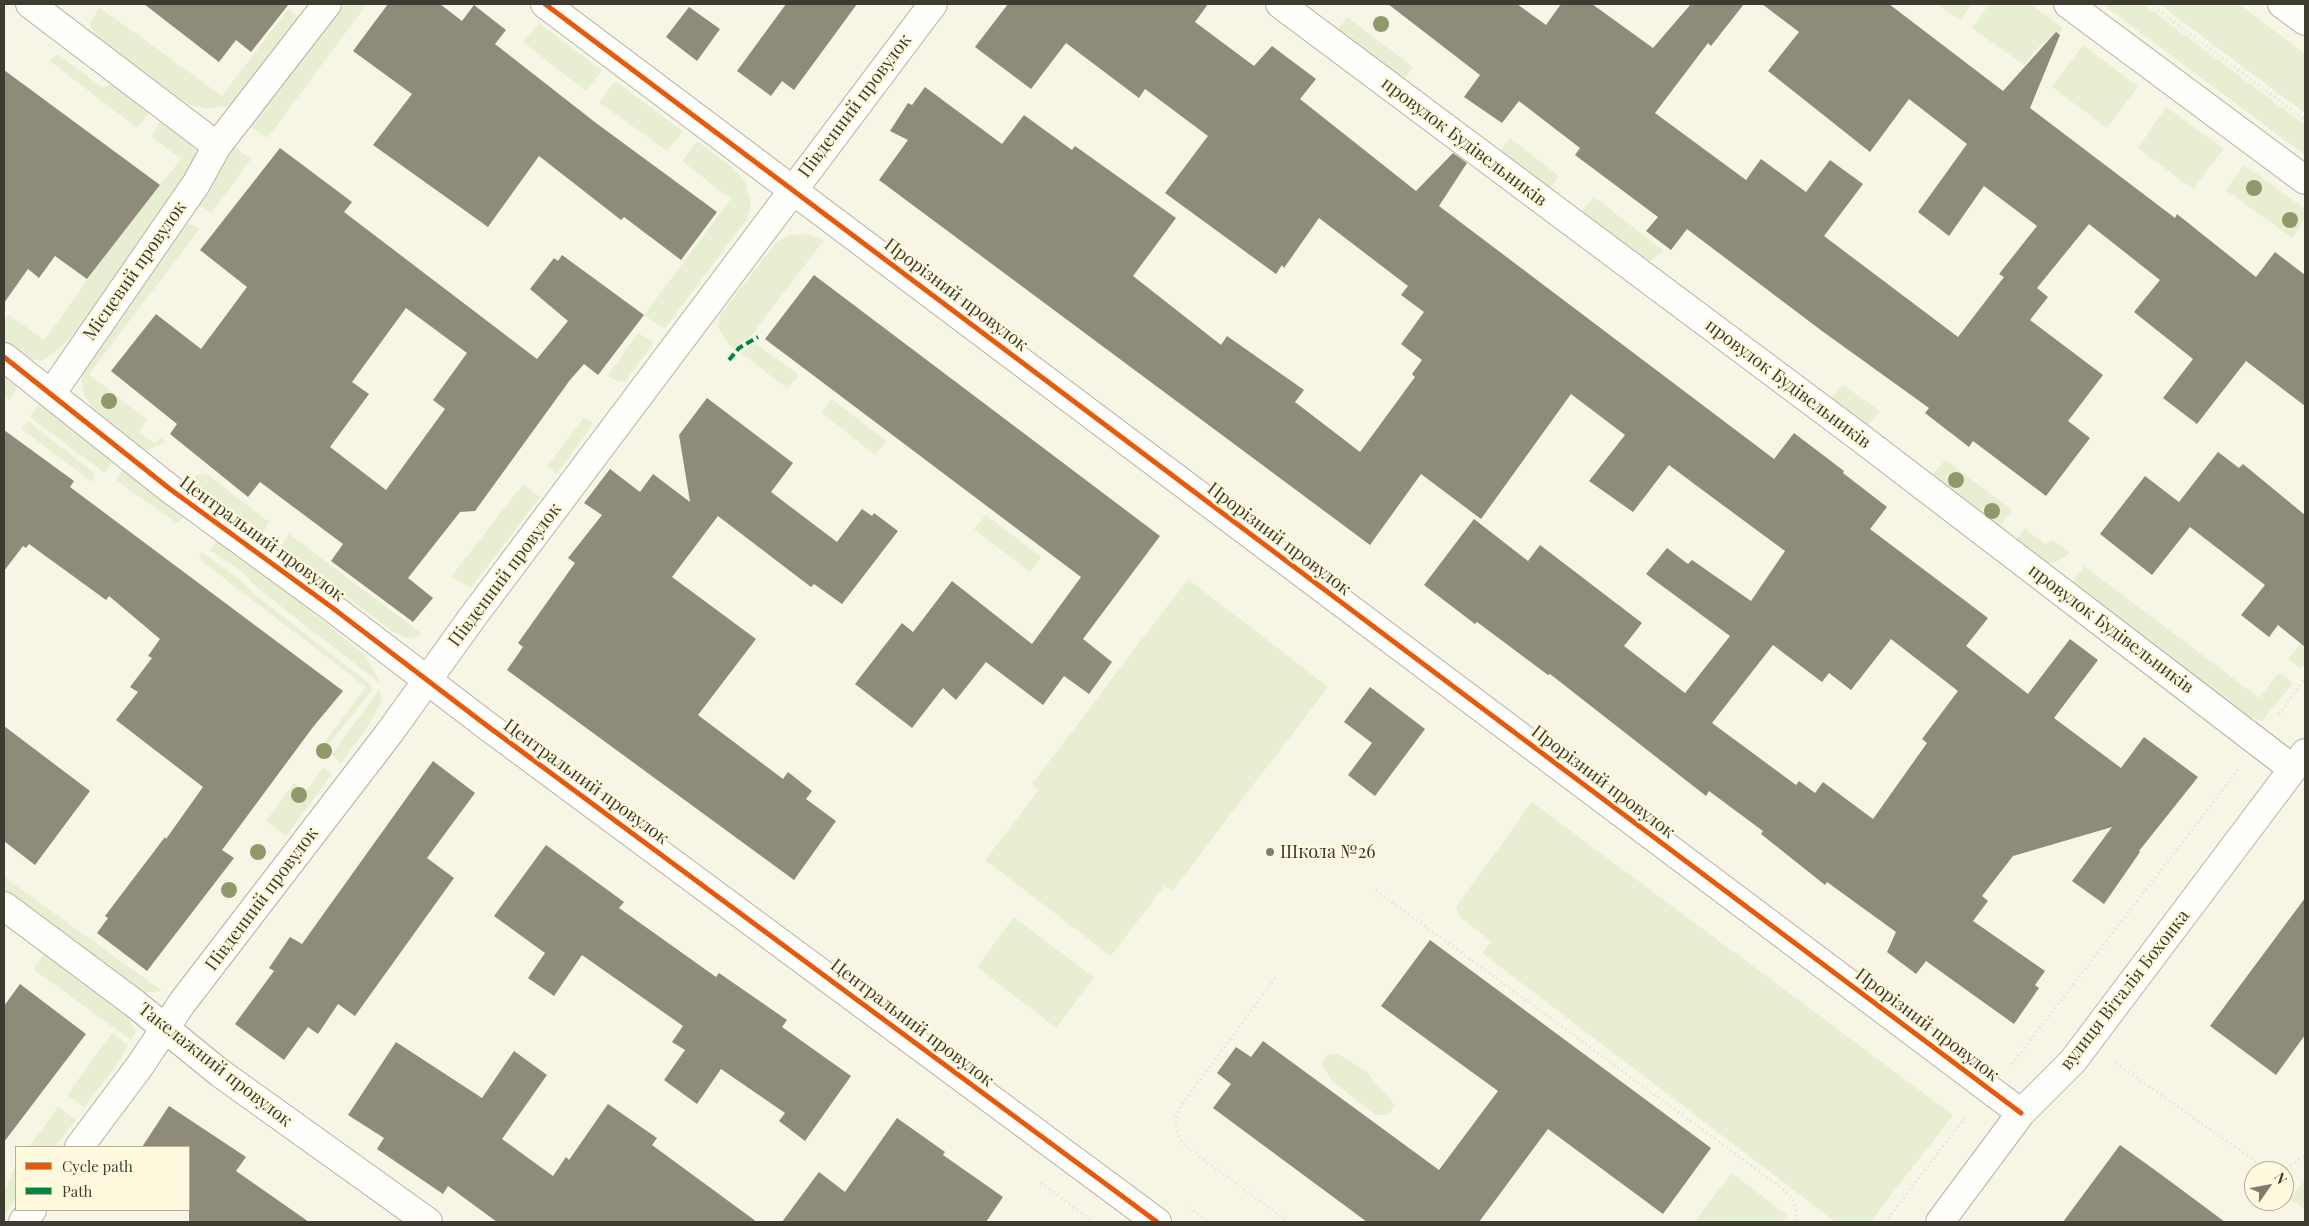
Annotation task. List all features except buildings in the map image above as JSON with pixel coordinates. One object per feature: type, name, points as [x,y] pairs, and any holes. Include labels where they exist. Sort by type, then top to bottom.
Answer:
[{"type":"street","points":[[30,4],[218,146]]},
{"type":"street","name":"Місцевий провулок","points":[[51,394],[196,184],[218,146],[327,4]]},
{"type":"street","name":"Прорізний провулок","points":[[545,4],[2021,1113]]},
{"type":"street","name":"Південний провулок","points":[[80,1146],[792,190],[933,4]]},
{"type":"street","name":"провулок Будівельників","points":[[1280,4],[1728,338],[2260,741],[2299,761]]},
{"type":"street","points":[[2068,4],[2305,180]]},
{"type":"street","points":[[2282,4],[2305,21]]},
{"type":"street","name":"Центральний провулок","points":[[4,357],[170,489],[1157,1222]]},
{"type":"street","name":"вулиця Віталія Бохонка","points":[[1940,1222],[2021,1113],[2073,1061],[2299,761]]},
{"type":"street","name":"Такелажний провулок","points":[[4,906],[166,1028],[220,1073],[428,1222]]},
{"type":"street","points":[[22,1222],[31,1211]]},
{"type":"path","points":[[2150,4],[2305,120]]},
{"type":"path","points":[[1885,1222],[1970,1111],[1992,1090],[2260,741],[2305,678]]},
{"type":"path","points":[[1376,890],[1784,1190],[1792,1198],[1796,1209],[1795,1222]]},
{"type":"path","points":[[1275,978],[1181,1106],[1176,1117],[1176,1128],[1180,1140],[1188,1148],[1288,1222]]},
{"type":"path","points":[[2087,1043],[2255,1161]]},
{"type":"path","points":[[2294,1163],[2305,1155]]},
{"type":"green space","points":[[345,4],[367,4],[267,138],[251,127],[307,45]]},
{"type":"green space","points":[[1937,4],[1972,4],[1960,20]]},
{"type":"green space","points":[[1989,4],[2030,4],[2063,28],[2056,38],[2041,44],[2024,65],[1972,28]]},
{"type":"green space","points":[[2102,4],[2143,4],[2305,125],[2305,155]]},
{"type":"green space","points":[[2159,4],[2239,4],[2305,54],[2305,113]]},
{"type":"green space","points":[[99,7],[222,96],[288,9],[303,20],[246,93],[227,106],[209,109],[191,105],[163,88],[98,40],[90,25]]},
{"type":"green space","points":[[1347,17],[1413,67],[1400,85],[1340,37],[1339,28]]},
{"type":"green space","points":[[539,23],[602,70],[586,91],[523,42]]},
{"type":"green space","points":[[2083,45],[2138,86],[2107,128],[2052,87]]},
{"type":"green space","points":[[58,54],[102,87],[118,83],[154,108],[137,128],[50,61]]},
{"type":"green space","points":[[615,81],[683,131],[667,151],[599,102]]},
{"type":"green space","points":[[2166,107],[2224,149],[2193,189],[2138,148]]},
{"type":"green space","points":[[164,115],[198,146],[193,161],[166,211],[94,312],[60,348],[42,361],[25,358],[4,342],[4,322],[9,315],[44,340],[108,252],[181,159],[151,137]]},
{"type":"green space","points":[[1510,138],[1559,176],[1545,195],[1496,157]]},
{"type":"green space","points":[[697,141],[732,167],[745,181],[751,204],[747,219],[664,329],[644,315],[731,199],[682,161]]},
{"type":"green space","points":[[229,143],[251,159],[211,213],[194,201]]},
{"type":"green space","points":[[2244,165],[2305,209],[2305,219],[2292,238],[2226,190]]},
{"type":"green space","points":[[1594,197],[1664,251],[1651,261],[1643,262],[1577,216]]},
{"type":"green space","points":[[186,223],[200,228],[89,374],[147,420],[139,432],[155,444],[161,437],[165,442],[145,451],[92,408],[84,394],[81,376],[91,352]]},
{"type":"green space","points":[[811,235],[824,240],[751,336],[733,349],[727,343],[718,327],[720,315],[776,242],[789,236]]},
{"type":"green space","points":[[638,333],[654,342],[625,382],[617,381],[607,376]]},
{"type":"green space","points":[[755,343],[799,375],[788,389],[741,353]]},
{"type":"green space","points":[[4,377],[17,387],[9,400],[4,397]]},
{"type":"green space","points":[[1843,385],[1880,411],[1863,430],[1827,402]]},
{"type":"green space","points":[[832,399],[886,441],[875,455],[822,413]]},
{"type":"green space","points":[[39,404],[114,459],[105,473],[30,417]]},
{"type":"green space","points":[[584,417],[594,423],[557,474],[547,466]]},
{"type":"green space","points":[[28,421],[95,474],[92,482],[22,429]]},
{"type":"green space","points":[[1945,460],[2012,510],[1997,530],[1930,478]]},
{"type":"green space","points":[[124,467],[187,514],[177,523],[116,480]]},
{"type":"green space","points":[[207,474],[269,522],[258,539],[189,485],[196,475]]},
{"type":"green space","points":[[523,484],[540,497],[471,588],[451,577]]},
{"type":"green space","points":[[986,515],[1041,557],[1030,572],[974,529]]},
{"type":"green space","points":[[2024,528],[2045,544],[2053,540],[2070,553],[2058,561],[2045,565],[2013,545]]},
{"type":"green space","points":[[289,534],[421,633],[419,637],[406,638],[392,631],[340,592],[302,573],[276,553]]},
{"type":"green space","points":[[223,540],[366,656],[381,684],[256,587],[245,574],[210,550],[217,541]]},
{"type":"green space","points":[[202,552],[242,581],[254,594],[371,685],[371,691],[326,748],[323,744],[366,687],[199,559]]},
{"type":"green space","points":[[2084,566],[2259,698],[2279,673],[2293,683],[2262,721],[2241,714],[2069,586]]},
{"type":"green space","points":[[1188,579],[1328,687],[1172,891],[1164,886],[1111,956],[985,860],[1039,790],[1032,784]]},
{"type":"green space","points":[[2305,638],[2305,664],[2301,669],[2288,659]]},
{"type":"green space","points":[[379,690],[382,699],[372,720],[341,763],[332,754]]},
{"type":"green space","points":[[323,767],[332,774],[286,836],[266,821],[294,783],[306,792]]},
{"type":"green space","points":[[1532,802],[1953,1115],[1870,1222],[1836,1222],[1482,953],[1491,941],[1460,917],[1456,907]]},
{"type":"green space","points":[[4,877],[162,991],[140,993],[4,892]]},
{"type":"green space","points":[[1014,917],[1094,978],[1056,1028],[977,967]]},
{"type":"green space","points":[[46,952],[124,1010],[136,1031],[131,1040],[33,969]]},
{"type":"green space","points":[[112,1033],[128,1045],[121,1059],[84,1107],[67,1095]]},
{"type":"green space","points":[[1328,1054],[1339,1054],[1368,1073],[1392,1100],[1394,1107],[1390,1112],[1386,1115],[1376,1115],[1332,1081],[1323,1067],[1324,1060]]},
{"type":"green space","points":[[58,1107],[76,1120],[56,1146],[30,1146]]},
{"type":"green space","points":[[15,1167],[15,1200],[5,1214],[4,1191]]},
{"type":"green space","points":[[1732,1173],[1787,1215],[1782,1222],[1694,1222]]},
{"type":"green space","points":[[2305,1180],[2305,1210],[2294,1201],[2294,1193]]},
{"type":"marked path","points":[[729,360],[739,348],[758,337]]},
{"type":"cycle path","points":[[545,4],[2021,1113]]},
{"type":"cycle path","points":[[4,357],[170,489],[1157,1222]]},
{"type":"place","name":"Школа №26","points":[[1270,852]]}]
